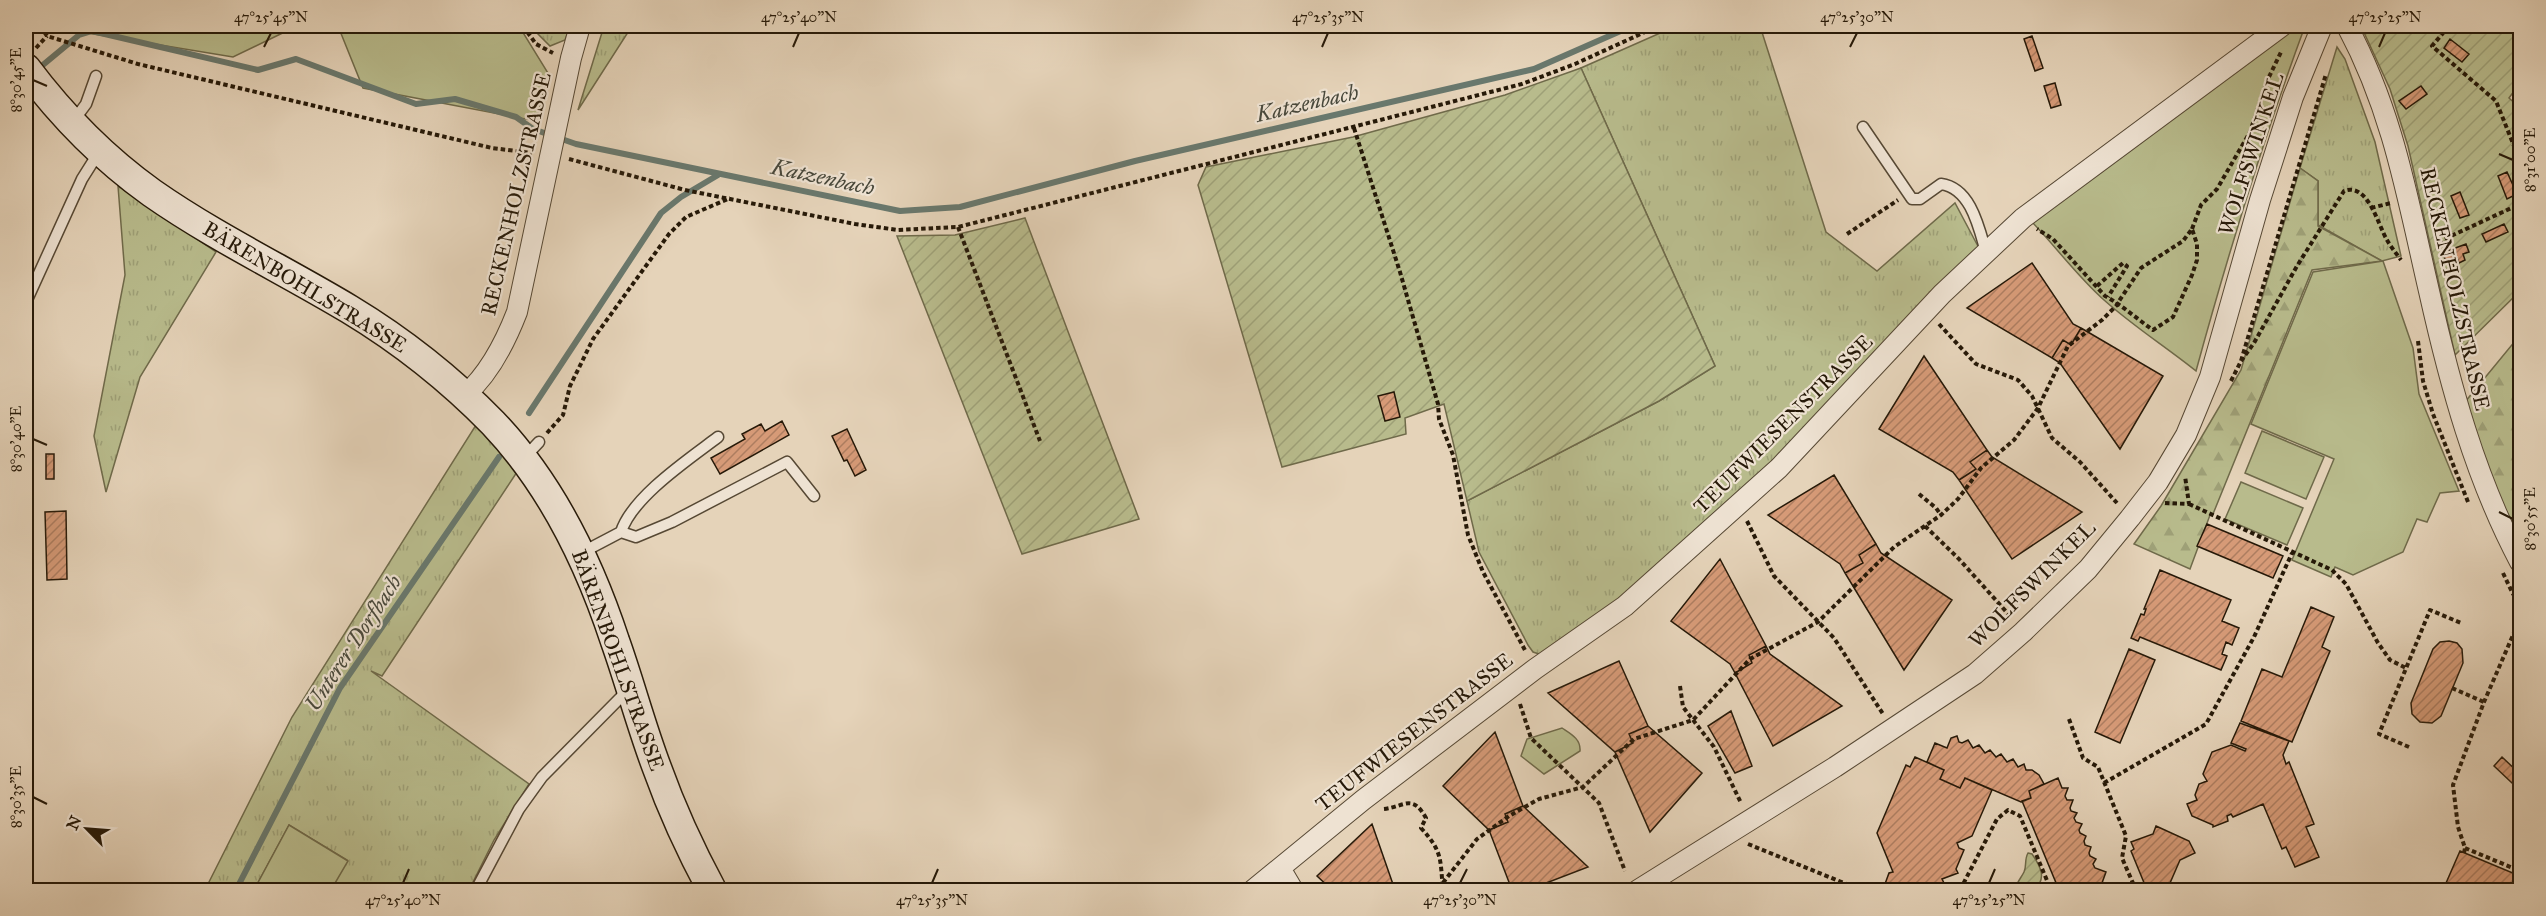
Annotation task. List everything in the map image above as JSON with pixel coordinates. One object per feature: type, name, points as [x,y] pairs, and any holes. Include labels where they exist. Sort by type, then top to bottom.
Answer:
[{"type":"street","name":"RECKENHOLZSTRASSE","points":[[465,395],[482,377],[510,330],[517,312],[550,152],[580,26]]},
{"type":"street","name":"WOLFSWINKEL","points":[[1638,891],[1893,729],[1975,674],[2023,632],[2088,569],[2130,518],[2158,482],[2186,435],[2210,377],[2259,200],[2293,97],[2322,26]]},
{"type":"street","name":"RECKENHOLZSTRASSE","points":[[2347,26],[2372,74],[2397,147],[2447,368],[2465,432],[2484,487],[2520,562]]},
{"type":"street","name":"TEUFWIESENSTRASSE","points":[[1253,891],[1364,800],[1510,688],[1625,606],[1738,507],[1825,422],[1926,311],[2023,218],[2284,34]]},
{"type":"street","name":"BÄRENBOHLSTRASSE","points":[[32,76],[71,123],[100,151],[153,193],[184,214],[380,329],[437,370],[495,425],[531,450],[558,511],[581,553],[615,640],[657,768],[691,849],[712,891]]},
{"type":"street","points":[[1280,868],[1293,891]]},
{"type":"lane","points":[[71,123],[86,104],[96,76]]},
{"type":"lane","points":[[1863,127],[1912,199],[1920,200],[1941,184],[1950,185],[1961,192],[1976,218],[1986,252]]},
{"type":"lane","points":[[26,302],[82,179],[100,151]]},
{"type":"lane","points":[[581,553],[621,532],[625,520],[667,476],[718,437]]},
{"type":"lane","points":[[621,532],[636,537],[672,522],[787,462],[814,496]]},
{"type":"lane","points":[[476,891],[514,817],[542,777],[630,687]]},
{"type":"path","points":[[39,26],[48,36],[138,64],[492,148],[550,152],[686,190],[855,224],[898,230],[958,227],[1522,84],[1575,64],[1658,26]]},
{"type":"path","points":[[523,26],[536,44],[548,51],[571,58]]},
{"type":"path","points":[[2449,26],[2432,46],[2496,101],[2520,161]]},
{"type":"path","points":[[1422,891],[1442,884],[1477,839],[1509,816],[1539,799],[1583,787],[1634,739],[1693,720],[1750,659],[1818,622],[1894,547],[1941,515],[1958,499],[1981,468],[2014,440],[2038,408],[2068,346],[2102,320],[2117,304],[2141,268],[2183,241],[2192,229],[2201,206],[2217,189],[2250,132],[2284,34]]},
{"type":"path","points":[[2241,361],[2328,67]]},
{"type":"path","points":[[1354,128],[1400,272],[1438,404],[1439,419],[1453,455],[1468,535],[1483,572],[1535,669]]},
{"type":"path","points":[[2228,387],[2339,195],[2350,188],[2357,190],[2372,208],[2387,240],[2408,269],[2431,245],[2520,204]]},
{"type":"path","points":[[1847,234],[1908,193]]},
{"type":"path","points":[[531,450],[563,415],[570,386],[593,339],[669,234],[686,217],[730,198]]},
{"type":"path","points":[[2372,208],[2395,202]]},
{"type":"path","points":[[2023,218],[2053,239],[2108,297],[2153,330],[2173,317],[2197,260],[2197,244],[2192,229]]},
{"type":"path","points":[[958,227],[1040,441]]},
{"type":"path","points":[[2097,286],[2123,263],[2127,266],[2108,297]]},
{"type":"path","points":[[1926,311],[1976,364],[2018,380],[2032,396],[2052,438],[2080,462],[2130,518]]},
{"type":"path","points":[[2185,474],[2189,504]]},
{"type":"path","points":[[1919,494],[1941,515]]},
{"type":"path","points":[[2158,503],[2189,504],[2332,570],[2346,584],[2378,643],[2390,660],[2406,668]]},
{"type":"path","points":[[1738,507],[1774,576],[1834,638],[1893,729]]},
{"type":"path","points":[[1925,526],[1959,559],[2023,632]]},
{"type":"path","points":[[2104,783],[2206,724],[2254,637],[2292,553]]},
{"type":"path","points":[[2409,747],[2379,734],[2430,610],[2461,623]]},
{"type":"path","points":[[2520,619],[2484,702],[2453,785],[2458,827],[2465,850],[2520,871]]},
{"type":"path","points":[[1680,686],[1683,707],[1714,747],[1750,819]]},
{"type":"path","points":[[1510,688],[1519,701],[1532,738],[1599,803],[1626,871]]},
{"type":"path","points":[[2452,688],[2484,702]]},
{"type":"path","points":[[2069,719],[2083,758],[2098,767],[2126,836],[2122,858],[2136,891]]},
{"type":"path","points":[[1364,800],[1381,810],[1403,802],[1413,804],[1422,810],[1426,818],[1421,828],[1436,845],[1443,891]]},
{"type":"path","points":[[1960,891],[1997,819],[2008,810],[2020,816],[2052,890]]},
{"type":"path","points":[[1739,841],[1861,891]]},
{"type":"green space","points":[[45,26],[297,26],[233,57]]},
{"type":"green space","points":[[338,26],[519,26],[548,73],[536,121],[363,88]]},
{"type":"green space","points":[[530,26],[570,26],[565,40],[550,46]]},
{"type":"green space","points":[[604,26],[632,26],[578,110]]},
{"type":"green space","points":[[1676,26],[1760,26],[1826,232],[1877,271],[1955,203],[1980,250],[1773,467],[1654,576],[1545,656],[1533,652],[1528,645],[1479,552],[1467,501],[1659,401],[1715,366],[1581,68]]},
{"type":"green space","points":[[2294,26],[2305,26],[2247,197],[2196,371],[2104,300],[2032,222]]},
{"type":"green space","points":[[2361,26],[2520,26],[2520,83],[2509,98],[2520,108],[2520,291],[2455,355],[2408,146],[2390,89]]},
{"type":"green space","points":[[2337,47],[2345,59],[2375,142],[2401,256],[2382,261],[2318,225],[2318,181],[2300,168]]},
{"type":"green space","points":[[1581,68],[1715,366],[1659,401],[1467,501],[1444,404],[1405,418],[1406,434],[1282,467],[1198,185],[1206,167],[1353,137],[1505,95]]},
{"type":"green space","points":[[2300,168],[2318,181],[2318,226],[2382,261],[2312,270],[2213,514],[2210,515],[2190,569],[2134,544],[2161,506],[2241,370]]},
{"type":"green space","points":[[118,186],[216,252],[140,377],[106,492],[94,436],[125,275]]},
{"type":"green space","points":[[1025,218],[1139,519],[1022,554],[897,236],[955,235]]},
{"type":"green space","points":[[2383,261],[2413,348],[2419,394],[2459,491],[2440,493],[2427,522],[2417,519],[2403,552],[2353,575],[2335,567],[2331,577],[2292,560],[2334,459],[2251,424],[2313,272]]},
{"type":"green space","points":[[2520,335],[2520,546],[2491,484],[2465,402]]},
{"type":"green space","points":[[476,425],[517,472],[382,676],[371,671],[529,784],[494,840],[469,890],[331,890],[347,860],[289,825],[254,890],[205,890],[292,717]]},
{"type":"green space","points":[[2262,431],[2324,457],[2306,499],[2245,473]]},
{"type":"green space","points":[[2241,482],[2303,508],[2287,545],[2225,519]]},
{"type":"green space","points":[[1562,728],[1577,740],[1580,751],[1544,774],[1521,756],[1527,739]]},
{"type":"green space","points":[[289,825],[348,861],[331,890],[254,890]]},
{"type":"green space","points":[[2028,853],[2032,854],[2040,868],[2040,882],[2034,890],[2017,890],[2025,870]]},
{"type":"building","points":[[2032,36],[2043,68],[2035,71],[2024,39]]},
{"type":"building","points":[[2450,39],[2469,54],[2462,62],[2444,48]]},
{"type":"building","points":[[2055,83],[2061,105],[2051,108],[2044,86]]},
{"type":"building","points":[[2421,86],[2427,94],[2406,109],[2399,101]]},
{"type":"building","points":[[2507,172],[2517,194],[2507,199],[2498,176]]},
{"type":"building","points":[[2460,192],[2469,215],[2460,218],[2451,196]]},
{"type":"building","points":[[2504,224],[2508,232],[2486,242],[2482,234]]},
{"type":"building","points":[[2466,244],[2469,252],[2463,254],[2465,260],[2459,263],[2457,258],[2451,260],[2454,266],[2450,268],[2442,253]]},
{"type":"building","points":[[2032,263],[2073,324],[2081,328],[2071,345],[2063,340],[2052,358],[1967,308]]},
{"type":"building","points":[[2081,328],[2163,376],[2120,449],[2060,363],[2052,358],[2063,340],[2071,345]]},
{"type":"building","points":[[1924,356],[1987,450],[1970,462],[1976,469],[1959,480],[1953,472],[1879,429]]},
{"type":"building","points":[[1394,392],[1400,417],[1385,421],[1378,396]]},
{"type":"building","points":[[782,421],[789,435],[720,474],[711,458],[745,439],[742,434],[761,424],[765,431]]},
{"type":"building","points":[[847,429],[866,470],[855,476],[847,460],[844,461],[832,436]]},
{"type":"building","points":[[1987,450],[1992,457],[2082,512],[2012,559],[1959,480],[1976,469],[1970,462]]},
{"type":"building","points":[[46,454],[54,454],[54,479],[46,479]]},
{"type":"building","points":[[1834,475],[1876,544],[1859,555],[1863,563],[1845,573],[1840,564],[1768,515]]},
{"type":"building","points":[[66,511],[67,579],[47,580],[45,512]]},
{"type":"building","points":[[2207,524],[2283,556],[2273,578],[2197,546]]},
{"type":"building","points":[[1876,544],[1881,553],[1952,600],[1904,670],[1845,573],[1863,563],[1859,555]]},
{"type":"building","points":[[1720,559],[1766,646],[1749,655],[1752,663],[1735,673],[1730,664],[1671,621]]},
{"type":"building","points":[[2160,570],[2231,600],[2222,621],[2239,628],[2232,645],[2226,642],[2222,654],[2227,656],[2221,670],[2140,637],[2138,641],[2131,638],[2141,614],[2144,615],[2146,609],[2144,609]]},
{"type":"building","points":[[2311,607],[2334,617],[2322,647],[2330,651],[2292,742],[2241,721],[2262,669],[2282,677]]},
{"type":"building","points":[[2440,642],[2457,643],[2462,649],[2463,663],[2441,716],[2432,723],[2420,722],[2412,714],[2411,703],[2433,649]]},
{"type":"building","points":[[1766,646],[1770,654],[1842,706],[1773,746],[1735,673],[1752,663],[1749,655]]},
{"type":"building","points":[[2129,649],[2155,660],[2120,743],[2095,732]]},
{"type":"building","points":[[1619,661],[1648,726],[1629,734],[1633,743],[1615,752],[1548,693]]},
{"type":"building","points":[[1731,711],[1752,766],[1735,773],[1708,726]]},
{"type":"building","points":[[2240,723],[2289,741],[2283,755],[2286,764],[2289,762],[2314,824],[2306,827],[2319,857],[2295,867],[2286,847],[2282,849],[2263,804],[2233,817],[2231,814],[2227,816],[2228,821],[2213,827],[2192,816],[2187,804],[2197,800],[2195,795],[2199,784],[2207,781],[2203,774],[2212,752],[2231,745],[2245,751],[2246,749],[2231,743]]},
{"type":"building","points":[[1648,726],[1702,773],[1650,832],[1615,752],[1633,743],[1629,734]]},
{"type":"building","points":[[1495,732],[1523,806],[1505,814],[1508,822],[1489,830],[1443,786]]},
{"type":"building","points":[[1957,736],[1959,742],[1968,740],[1973,748],[1979,745],[1985,753],[1990,750],[1996,757],[2001,754],[2007,762],[2013,759],[2018,767],[2024,764],[2026,770],[2032,770],[2039,775],[2044,784],[2029,791],[2031,798],[2021,802],[1965,778],[1960,788],[1940,779],[1944,770],[1927,762],[1935,743],[1947,748],[1951,738]]},
{"type":"building","points":[[1915,757],[1944,770],[1940,779],[1960,788],[1965,778],[1992,790],[1972,836],[1957,843],[1959,848],[1964,850],[1956,869],[1958,873],[1942,879],[1945,885],[1938,888],[1939,890],[1882,890],[1880,886],[1885,884],[1889,873],[1893,872],[1877,833],[1906,765],[1910,767]]},
{"type":"building","points":[[2502,757],[2520,774],[2512,783],[2494,766]]},
{"type":"building","points":[[2058,778],[2062,788],[2068,788],[2065,796],[2067,800],[2073,800],[2070,808],[2071,811],[2077,813],[2074,818],[2076,822],[2082,824],[2079,830],[2086,836],[2085,845],[2091,847],[2089,853],[2096,859],[2093,864],[2095,868],[2106,872],[2102,883],[2116,890],[2059,890],[2022,801],[2031,798],[2029,791]]},
{"type":"building","points":[[1523,806],[1588,867],[1528,890],[1512,890],[1489,830],[1508,822],[1505,814]]},
{"type":"building","points":[[1372,824],[1395,890],[1332,890],[1317,876]]},
{"type":"building","points":[[2156,826],[2189,841],[2195,853],[2180,860],[2167,890],[2147,890],[2131,851],[2134,849],[2131,842],[2153,834]]},
{"type":"building","points":[[2460,851],[2520,876],[2520,890],[2443,890]]},
{"type":"waterway","name":"Katzenbach","points":[[38,69],[79,35],[92,31],[258,70],[296,59],[416,104],[455,99],[516,117],[533,129],[576,144],[900,211],[960,207],[1135,161],[1534,69],[1632,26]]},
{"type":"waterway","name":"Unterer Dorfbach","points":[[529,413],[661,213],[681,197],[718,175]]},
{"type":"waterway","name":"Unterer Dorfbach","points":[[236,890],[340,688],[499,457]]}]
